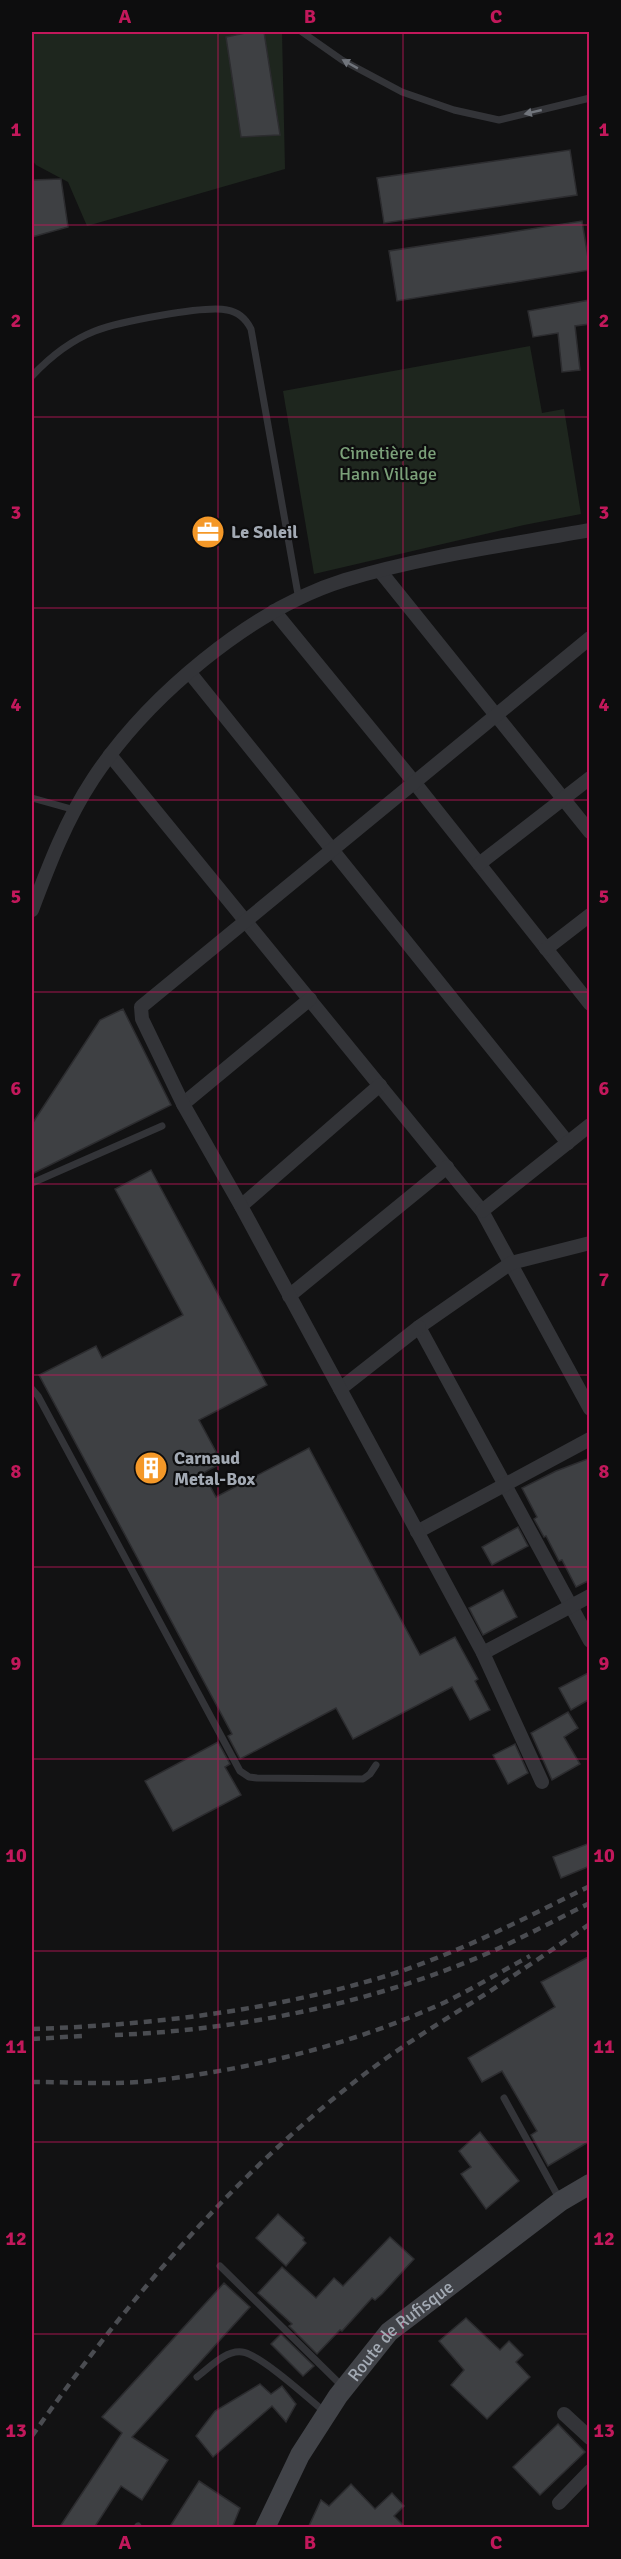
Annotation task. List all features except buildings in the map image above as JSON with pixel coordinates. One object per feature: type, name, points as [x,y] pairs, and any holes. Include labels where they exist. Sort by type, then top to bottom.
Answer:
[{"type":"main road","name":"Route de Rufisque","points":[[265,2528],[300,2455],[326,2414],[390,2332],[561,2201],[590,2184]]},
{"type":"street","points":[[32,910],[57,845],[75,810],[110,754],[130,728],[189,673],[226,643],[274,611],[344,581],[447,556],[590,530]]},
{"type":"street","points":[[380,571],[590,832]]},
{"type":"street","points":[[274,611],[414,782],[590,1004]]},
{"type":"street","points":[[542,1782],[483,1653],[241,1206],[183,1104],[142,1019],[141,1006],[590,638]]},
{"type":"street","points":[[189,673],[568,1143]]},
{"type":"street","points":[[110,754],[482,1210],[590,1408]]},
{"type":"street","points":[[479,864],[590,778]]},
{"type":"street","points":[[546,949],[590,915]]},
{"type":"street","points":[[183,1104],[310,999]]},
{"type":"street","points":[[241,1206],[380,1085]]},
{"type":"street","points":[[482,1210],[590,1125]]},
{"type":"street","points":[[289,1296],[447,1167]]},
{"type":"street","points":[[340,1389],[419,1327],[510,1263],[590,1243]]},
{"type":"street","points":[[419,1327],[590,1641]]},
{"type":"street","points":[[417,1532],[590,1439]]},
{"type":"street","points":[[483,1653],[590,1596]]},
{"type":"street","points":[[564,2414],[590,2438]]},
{"type":"street","points":[[559,2503],[590,2471]]},
{"type":"lane","points":[[302,32],[342,60],[402,92],[477,115],[499,120],[590,98]]},
{"type":"lane","points":[[32,376],[52,356],[94,331],[137,320],[208,310],[226,309],[246,320],[251,329],[298,600]]},
{"type":"lane","points":[[32,798],[75,810]]},
{"type":"lane","points":[[32,1184],[162,1126]]},
{"type":"lane","points":[[32,1389],[38,1396],[240,1771],[249,1777],[257,1778],[363,1779],[376,1765]]},
{"type":"lane","points":[[504,2098],[561,2201]]},
{"type":"lane","points":[[220,2266],[345,2388]]},
{"type":"lane","points":[[197,2377],[225,2355],[242,2352],[261,2361],[326,2414]]},
{"type":"green space","points":[[32,32],[282,32],[285,169],[87,226],[68,182],[36,165],[32,160]]},
{"type":"green space","name":"Cimetière de Hann Village","points":[[530,346],[542,413],[564,409],[581,514],[314,574],[283,391]]},
{"type":"railway","points":[[32,2029],[166,2020],[255,2007],[343,1988],[386,1976],[438,1957],[490,1935],[590,1886]]},
{"type":"railway","points":[[115,2035],[254,2021],[391,1989],[479,1957],[590,1903]]},
{"type":"railway","points":[[32,2436],[143,2290],[225,2198],[269,2155],[315,2114],[377,2065],[590,1924]]},
{"type":"railway","points":[[32,2082],[151,2081],[226,2070],[299,2054],[406,2019],[452,1999],[530,1956]]},
{"type":"railway","points":[[32,2039],[82,2036]]},
{"type":"place","name":"Le Soleil","points":[[208,532]]},
{"type":"place","name":"Carnaud Metal-Box","points":[[151,1468]]}]
